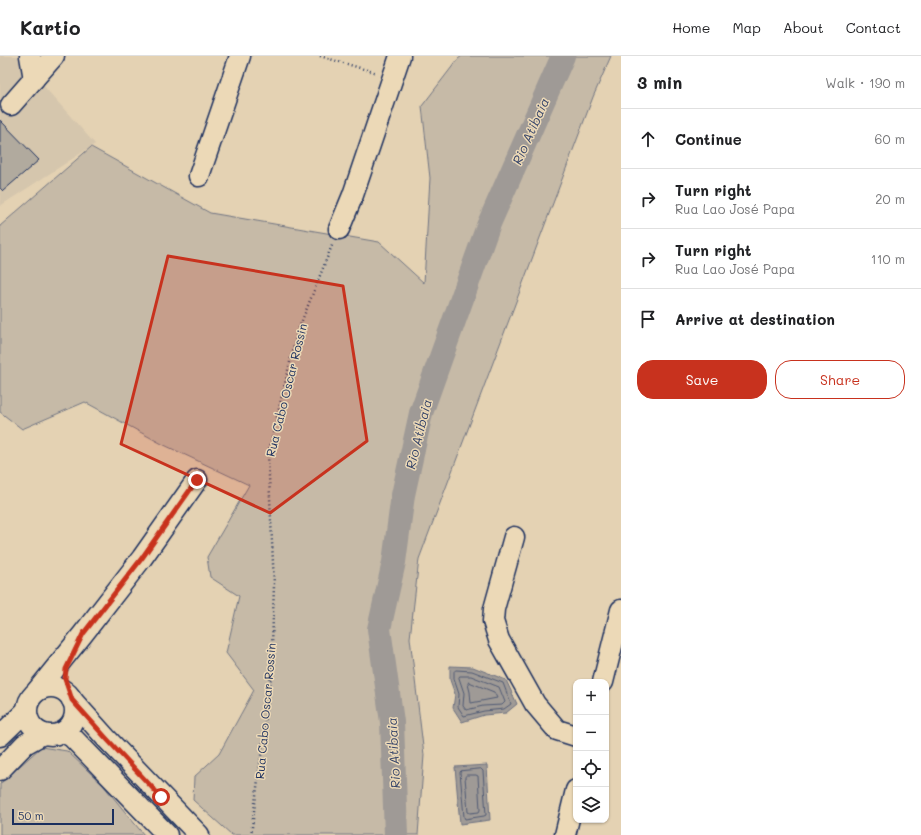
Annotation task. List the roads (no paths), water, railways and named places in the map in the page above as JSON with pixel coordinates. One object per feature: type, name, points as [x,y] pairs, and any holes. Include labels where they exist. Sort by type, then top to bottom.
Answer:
[{"type":"street","points":[[30,56],[34,79]]},
{"type":"street","points":[[11,105],[54,56]]},
{"type":"street","points":[[199,176],[240,56]]},
{"type":"street","points":[[339,229],[352,196],[400,56]]},
{"type":"street","points":[[83,634],[66,669],[65,679],[75,709],[74,718],[70,726],[62,732],[53,735],[43,734],[34,729],[28,721],[26,711],[29,699],[83,634],[142,558],[197,480]]},
{"type":"street","points":[[514,537],[494,609],[493,621],[499,640],[535,704],[557,730],[573,735]]},
{"type":"street","points":[[604,679],[621,610]]},
{"type":"street","points":[[37,691],[49,686],[61,689],[72,698],[106,738],[199,835]]},
{"type":"street","points":[[0,736],[26,711]]},
{"type":"street","points":[[62,732],[72,737],[167,835]]},
{"type":"street","points":[[0,770],[25,744],[43,734]]},
{"type":"street","points":[[565,835],[573,802]]},
{"type":"water","points":[[450,666],[473,667],[506,680],[517,704],[506,713],[484,715],[462,722],[453,708],[455,694],[450,680]]},
{"type":"water","points":[[487,765],[490,820],[460,824],[455,767]]},
{"type":"waterway","name":"Rio Atibaia","points":[[396,835],[392,722],[379,629],[394,562],[403,495],[421,413],[488,226],[563,56]]}]
